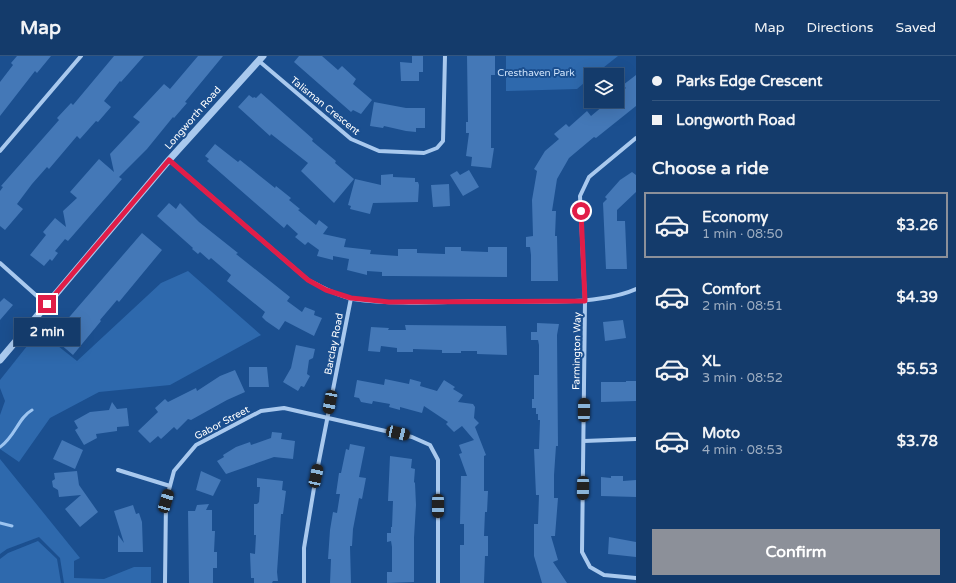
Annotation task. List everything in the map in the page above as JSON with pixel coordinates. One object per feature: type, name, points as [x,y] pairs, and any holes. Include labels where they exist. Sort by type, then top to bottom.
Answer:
[{"type":"street","points":[[0,151],[81,56]]},
{"type":"street","name":"Talisman Crescent","points":[[261,58],[351,139],[379,151],[424,153],[437,148],[443,141],[445,56]]},
{"type":"street","name":"Longworth Road","points":[[0,360],[169,160],[261,58]]},
{"type":"street","name":"Farmington Way","points":[[636,138],[589,177],[580,196],[585,301],[582,552],[590,567],[604,576],[636,578]]},
{"type":"street","points":[[169,160],[308,280],[326,290],[351,298],[389,302],[585,301],[625,294],[636,289]]},
{"type":"street","points":[[0,263],[47,304]]},
{"type":"street","name":"Barclay Road","points":[[304,583],[304,548],[351,298]]},
{"type":"street","name":"Gabor Street","points":[[165,583],[166,501],[174,471],[196,445],[261,411],[284,408],[412,436],[430,445],[438,460],[438,583]]},
{"type":"street","points":[[584,441],[636,439]]},
{"type":"street","points":[[118,470],[170,486]]},
{"type":"green space","name":"Cresthaven Park","points":[[506,56],[618,56],[603,68],[584,68],[584,83],[577,89],[506,91]]},
{"type":"green space","points":[[188,271],[261,335],[170,385],[99,392],[50,418],[19,462],[0,449],[0,415],[5,401],[0,388],[0,380],[39,331],[77,361],[161,283]]},
{"type":"green space","points":[[0,459],[80,558],[74,561],[74,578],[104,579],[134,567],[151,567],[151,583],[64,583],[60,558],[39,537],[7,549],[0,554]]},
{"type":"green space","points":[[38,541],[57,559],[61,583],[0,583],[0,559],[8,553]]},
{"type":"building","points":[[17,56],[51,56],[37,73],[35,71],[0,116],[0,82],[13,65],[11,63]]},
{"type":"building","points":[[114,56],[144,56],[121,82],[120,81],[104,101],[111,107],[98,122],[96,121],[80,139],[77,136],[49,169],[47,167],[32,184],[17,204],[23,209],[5,230],[0,226],[0,191],[3,187],[1,186],[59,120],[57,118],[71,103],[73,105]]},
{"type":"building","points":[[198,56],[223,56],[185,102],[187,103],[174,118],[173,117],[147,149],[119,177],[122,179],[68,241],[65,239],[55,251],[58,253],[52,261],[50,259],[44,266],[30,255],[46,235],[43,232],[55,218],[66,227],[63,211],[77,198],[70,192],[99,159],[114,172],[110,154],[140,122],[133,117],[164,84],[170,89]]},
{"type":"building","points":[[299,56],[322,56],[338,70],[342,66],[356,79],[353,84],[372,100],[361,114],[353,110],[351,112],[294,62]]},
{"type":"building","points":[[412,56],[423,56],[423,72],[419,72],[419,81],[401,81],[400,62],[412,63]]},
{"type":"building","points":[[467,56],[495,56],[495,75],[491,75],[491,148],[494,148],[491,168],[471,166],[472,157],[466,156],[469,133],[466,133],[466,122],[468,122]]},
{"type":"building","points":[[636,75],[636,106],[596,138],[594,137],[569,158],[557,179],[552,211],[556,211],[555,236],[557,236],[558,281],[531,281],[531,255],[530,247],[526,247],[526,237],[533,236],[532,200],[537,171],[534,169],[545,151],[559,139],[554,134],[566,124],[569,127],[587,111],[591,116],[601,108],[624,108],[624,90],[626,88],[624,84]]},
{"type":"building","points":[[261,93],[313,139],[312,141],[336,161],[335,163],[354,179],[334,203],[301,171],[308,163],[271,134],[270,136],[238,107],[249,95],[256,98]]},
{"type":"building","points":[[374,102],[406,108],[425,108],[425,128],[416,128],[416,132],[384,126],[383,128],[370,126]]},
{"type":"building","points":[[215,144],[238,162],[240,160],[275,188],[276,186],[291,198],[289,200],[300,209],[298,210],[316,225],[319,220],[328,227],[323,234],[346,239],[344,247],[371,250],[370,254],[398,256],[398,249],[417,249],[417,253],[445,254],[445,247],[461,247],[461,251],[488,252],[488,247],[507,247],[507,277],[382,276],[382,272],[367,271],[367,275],[347,270],[349,259],[333,256],[333,260],[317,256],[319,250],[308,242],[305,245],[295,237],[298,234],[287,224],[284,228],[207,161],[209,159],[205,156]]},
{"type":"building","points":[[469,170],[479,187],[463,196],[450,175],[457,171],[460,175]]},
{"type":"building","points":[[632,172],[636,175],[636,192],[617,210],[617,221],[625,221],[627,269],[606,269],[603,203],[607,199],[605,197],[620,180]]},
{"type":"building","points":[[393,174],[393,177],[415,178],[415,182],[418,182],[419,185],[418,202],[373,203],[370,214],[350,209],[351,206],[348,205],[355,179],[381,185],[381,175]]},
{"type":"building","points":[[449,184],[450,206],[433,207],[431,185]]},
{"type":"building","points":[[169,203],[176,209],[180,203],[199,222],[238,253],[236,254],[290,297],[287,301],[302,312],[305,307],[315,311],[314,315],[322,318],[314,336],[285,321],[279,330],[266,321],[262,317],[265,312],[227,281],[231,275],[211,258],[209,260],[200,252],[198,254],[157,216]]},
{"type":"building","points":[[142,233],[162,250],[119,302],[117,300],[100,320],[101,321],[73,355],[52,337]]},
{"type":"building","points":[[4,298],[13,305],[0,320],[0,302]]},
{"type":"building","points":[[623,320],[626,338],[605,341],[603,322]]},
{"type":"building","points":[[537,323],[559,324],[557,335],[558,446],[556,446],[554,475],[554,498],[558,498],[555,536],[551,536],[558,560],[553,562],[567,583],[542,583],[534,556],[534,524],[538,524],[539,495],[536,495],[534,449],[539,449],[540,420],[538,420],[538,414],[536,414],[536,408],[532,408],[532,399],[534,399],[534,375],[539,375],[539,345],[538,340],[531,340],[531,332],[537,332]]},
{"type":"building","points":[[405,325],[506,326],[507,355],[477,354],[477,351],[442,353],[442,350],[413,349],[413,352],[397,352],[397,348],[381,346],[380,352],[368,351],[371,327],[389,328],[388,330],[406,330]]},
{"type":"building","points":[[296,345],[315,349],[313,358],[309,360],[307,374],[310,376],[304,387],[301,386],[298,391],[283,382],[291,368]]},
{"type":"building","points":[[249,367],[267,367],[269,387],[249,387]]},
{"type":"building","points":[[235,370],[245,392],[191,420],[188,419],[177,430],[174,427],[161,439],[158,436],[150,443],[138,431],[158,412],[155,408],[165,399],[168,402],[196,388],[197,391],[220,376]]},
{"type":"building","points":[[385,379],[409,384],[410,379],[421,382],[420,386],[437,391],[444,380],[455,387],[453,389],[463,395],[458,402],[473,404],[475,407],[474,418],[479,423],[475,427],[486,455],[484,456],[484,491],[488,491],[484,536],[488,536],[488,556],[485,556],[484,583],[460,583],[460,545],[464,545],[464,524],[460,524],[461,476],[467,476],[459,454],[462,453],[459,445],[474,440],[462,426],[454,432],[446,424],[448,422],[424,406],[422,413],[400,407],[400,410],[389,407],[390,404],[373,401],[372,404],[361,402],[359,398],[354,397],[357,380],[384,385]]},
{"type":"building","points":[[636,381],[636,401],[601,402],[601,382]]},
{"type":"building","points":[[112,402],[117,409],[127,408],[129,426],[117,427],[117,431],[96,434],[97,438],[84,445],[75,430],[78,428],[74,421],[90,412],[109,410]]},
{"type":"building","points":[[272,432],[282,433],[281,439],[295,441],[293,459],[274,457],[226,474],[217,461],[224,457],[223,455],[236,447],[250,442],[251,445],[271,438]]},
{"type":"building","points":[[62,440],[83,450],[75,469],[53,459]]},
{"type":"building","points":[[350,444],[365,447],[359,477],[366,478],[362,499],[359,498],[353,529],[352,546],[350,546],[351,583],[330,583],[331,559],[328,559],[330,530],[333,512],[337,513],[340,494],[336,494],[339,473],[341,473],[346,449],[349,450]]},
{"type":"building","points":[[390,456],[412,459],[411,468],[415,469],[414,482],[416,505],[414,582],[387,583],[387,572],[392,572],[391,541],[387,542],[387,533],[391,533],[392,527],[393,501],[388,501]]},
{"type":"building","points":[[77,471],[79,485],[98,512],[80,527],[65,509],[81,495],[59,497],[58,490],[53,487],[52,481],[55,479],[54,473]]},
{"type":"building","points":[[201,471],[221,480],[213,496],[196,490]]},
{"type":"building","points":[[611,476],[623,476],[623,481],[636,480],[636,497],[601,496],[601,477],[611,478]]},
{"type":"building","points":[[257,478],[283,481],[282,490],[286,491],[283,514],[281,514],[277,572],[278,581],[273,581],[272,583],[254,583],[254,578],[251,578],[250,553],[255,554],[256,535],[254,535],[254,504],[259,502],[260,487],[257,487]]},
{"type":"building","points":[[209,504],[206,510],[212,510],[212,531],[215,531],[214,552],[217,552],[217,568],[213,568],[213,583],[189,583],[188,511],[195,511],[197,505]]},
{"type":"building","points":[[133,505],[136,514],[139,513],[142,522],[143,552],[118,552],[118,535],[124,543],[114,511]]},
{"type":"building","points":[[609,537],[636,542],[636,557],[608,554]]},
{"type":"waterway","points":[[0,447],[9,438],[27,413],[32,410]]},
{"type":"waterway","points":[[0,523],[12,526]]},
{"type":"route","points":[[47,304],[169,160],[308,280],[326,290],[351,298],[389,302],[585,301],[581,211]]}]
